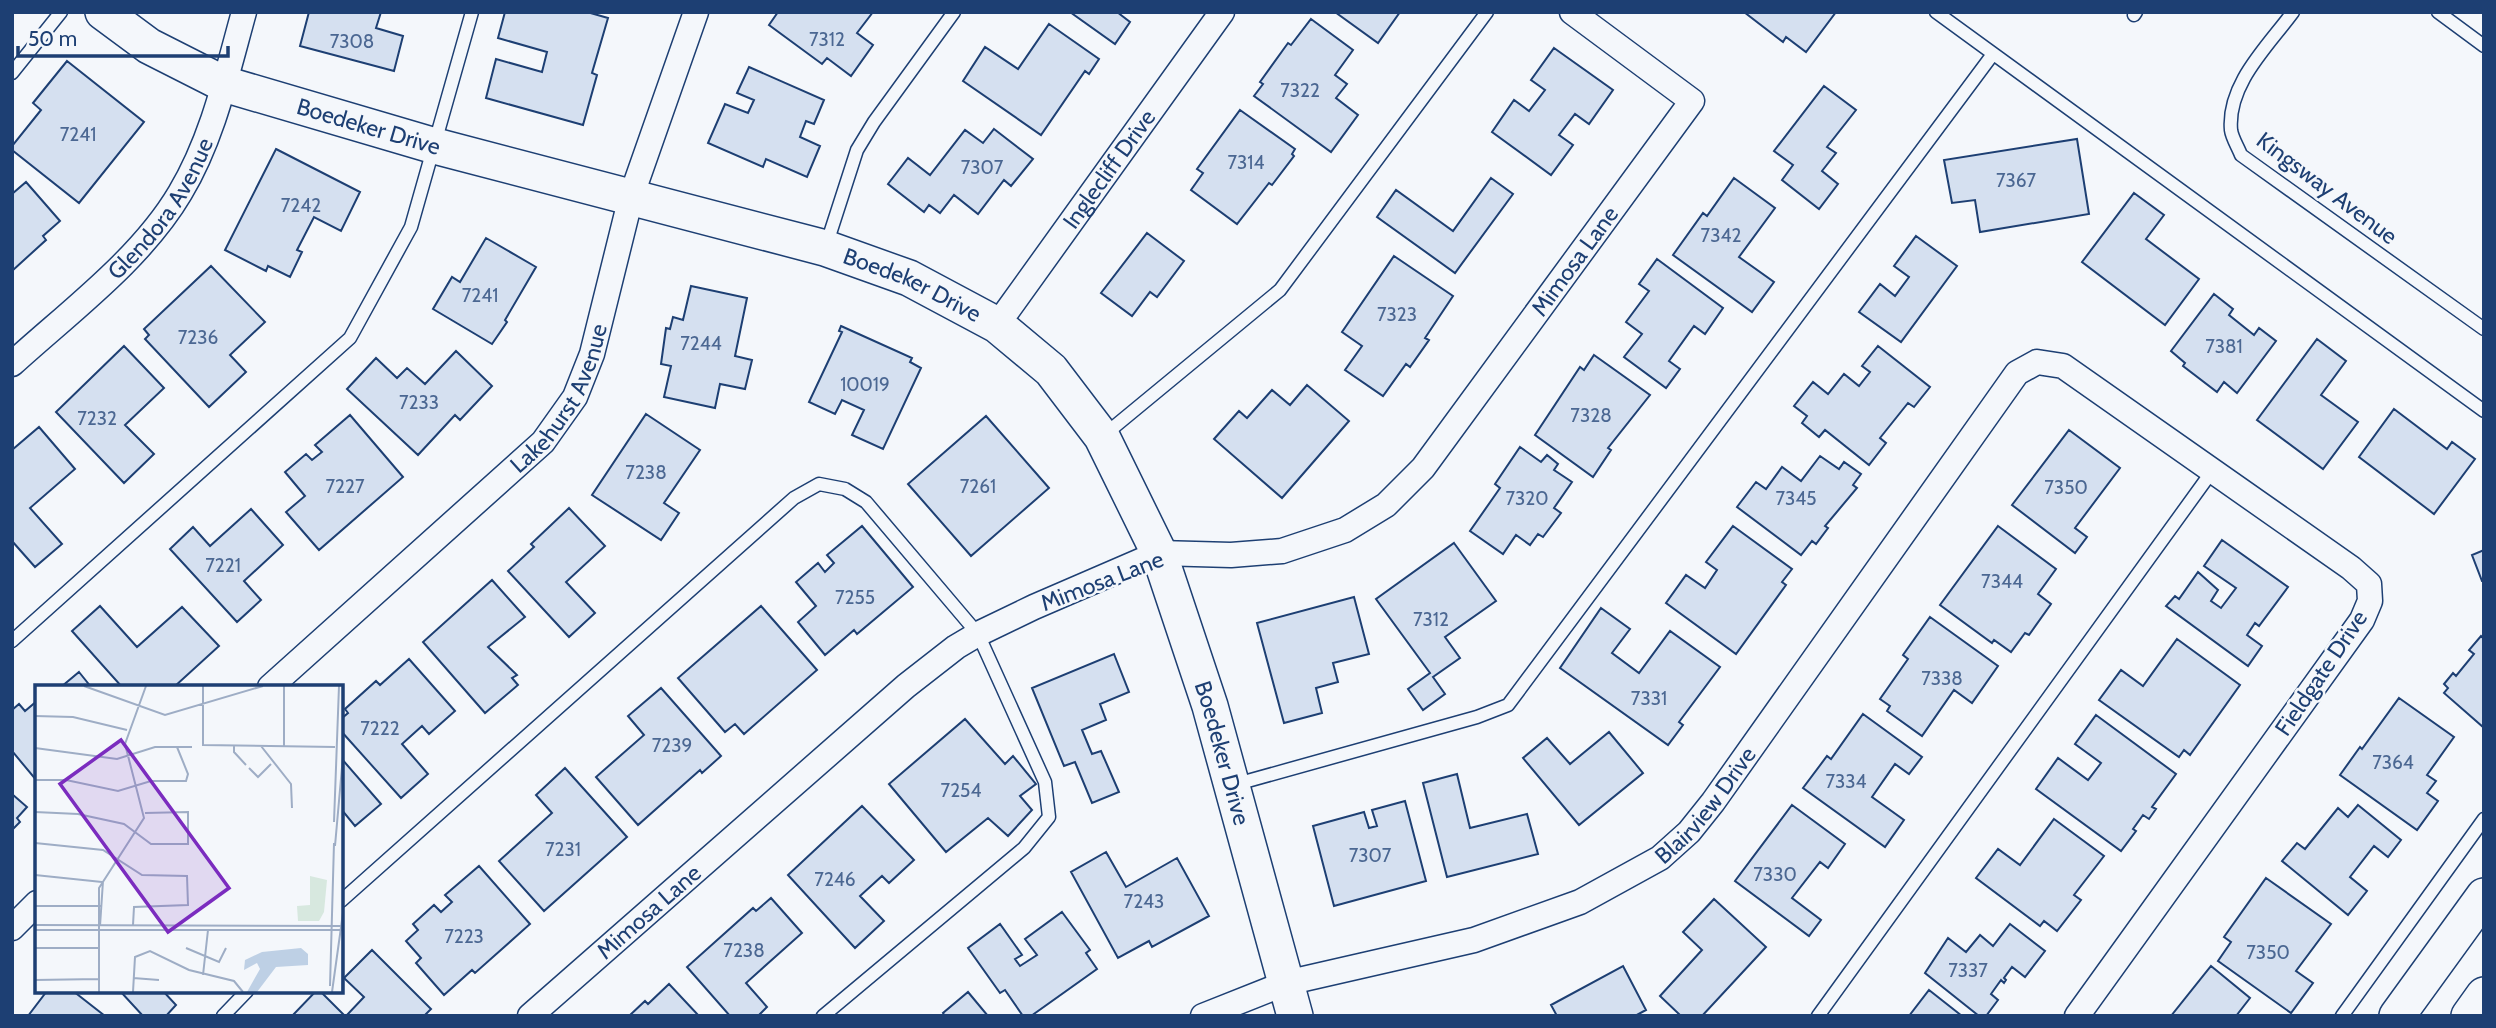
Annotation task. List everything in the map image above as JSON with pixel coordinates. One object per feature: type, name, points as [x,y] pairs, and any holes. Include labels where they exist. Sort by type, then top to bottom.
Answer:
[{"type":"street","name":"Boedeker Drive","points":[[103,12],[149,46],[224,84],[435,146],[825,248],[909,278],[998,325],[1051,370],[1102,437],[1159,553],[1210,706],[1295,1016]]},
{"type":"street","name":"Glendora Avenue","points":[[12,364],[141,247],[180,193],[206,140],[244,12]]},
{"type":"street","name":"Lakehurst Avenue","points":[[272,685],[543,442],[575,397],[592,354],[631,197],[696,12]]},
{"type":"street","name":"Inglecliff Drive","points":[[998,325],[1222,12]]},
{"type":"street","name":"Mimosa Lane","points":[[530,1016],[906,686],[956,647],[1034,607],[1159,553],[1231,555],[1282,551],[1345,530],[1386,505],[1423,468],[1692,101],[1572,12]]},
{"type":"street","name":"Fieldgate Drive","points":[[2037,362],[2063,366],[2351,568],[2369,584],[2370,601],[2362,620],[2077,1016]]},
{"type":"street","name":"Blairview Drive","points":[[1203,1016],[1286,983],[1474,940],[1580,902],[1660,858],[1689,832],[1713,802],[2017,373],[2037,362]]},
{"type":"street","points":[[2397,1016],[2484,896]]},
{"type":"street","points":[[12,928],[35,905]]},
{"type":"street","points":[[2469,1016],[2484,995]]},
{"type":"lane","points":[[12,73],[61,12]]},
{"type":"lane","points":[[12,641],[350,338],[411,227],[472,12]]},
{"type":"lane","points":[[825,248],[857,150],[874,122],[954,12]]},
{"type":"lane","points":[[1102,437],[1280,290],[1487,12]]},
{"type":"lane","points":[[1936,12],[2484,411]]},
{"type":"lane","name":"Kingsway Avenue","points":[[2293,12],[2242,82],[2232,107],[2231,133],[2241,155],[2484,329]]},
{"type":"lane","points":[[2438,12],[2484,46]]},
{"type":"lane","points":[[1233,785],[1477,717],[1508,705],[1993,54]]},
{"type":"lane","points":[[1818,1016],[2213,470]]},
{"type":"lane","points":[[343,899],[794,498],[819,484],[845,489],[866,502],[978,634],[1045,782],[1049,817],[1024,848],[823,1016]]},
{"type":"lane","points":[[2342,1016],[2484,819]]},
{"type":"lane","points":[[223,1016],[245,993]]},
{"type":"building","points":[[309,12],[381,12],[376,28],[403,36],[394,71],[300,46]]},
{"type":"building","points":[[505,12],[587,12],[608,18],[592,73],[597,75],[583,125],[486,98],[496,59],[542,72],[547,52],[498,38]]},
{"type":"building","points":[[778,12],[873,12],[857,33],[873,45],[851,76],[827,58],[822,64],[769,25]]},
{"type":"building","points":[[1070,12],[1117,12],[1130,22],[1115,44]]},
{"type":"building","points":[[1335,12],[1400,12],[1378,43]]},
{"type":"building","points":[[1744,12],[1836,12],[1806,52],[1786,37],[1783,42]]},
{"type":"building","points":[[1311,19],[1353,50],[1335,75],[1347,84],[1336,98],[1358,115],[1331,152],[1254,96],[1263,84],[1260,82],[1288,43],[1291,45]]},
{"type":"building","points":[[1049,24],[1099,59],[1089,74],[1085,71],[1041,135],[963,81],[985,47],[1018,69]]},
{"type":"building","points":[[1554,48],[1613,90],[1589,124],[1575,114],[1559,135],[1573,145],[1551,175],[1492,132],[1514,100],[1529,111],[1545,90],[1531,80]]},
{"type":"building","points":[[67,61],[144,122],[79,203],[12,150],[12,146],[41,110],[33,103]]},
{"type":"building","points":[[749,67],[824,100],[814,124],[806,121],[800,137],[820,146],[807,177],[766,159],[763,167],[708,143],[725,104],[748,113],[754,100],[737,93]]},
{"type":"building","points":[[1824,86],[1856,110],[1827,147],[1836,153],[1822,171],[1838,184],[1819,209],[1782,180],[1793,165],[1774,151]]},
{"type":"building","points":[[1240,110],[1295,149],[1292,154],[1294,156],[1272,185],[1269,183],[1237,224],[1191,190],[1203,173],[1197,169]]},
{"type":"building","points":[[994,129],[1033,159],[1011,186],[1004,180],[978,214],[954,195],[940,213],[929,205],[924,212],[888,184],[908,158],[930,175],[965,130],[983,143]]},
{"type":"building","points":[[2077,139],[2089,214],[1980,232],[1975,200],[1952,203],[1944,160]]},
{"type":"building","points":[[276,149],[360,192],[341,231],[314,217],[297,250],[302,252],[290,277],[268,266],[266,271],[225,250]]},
{"type":"building","points":[[1491,178],[1513,194],[1455,273],[1377,217],[1396,190],[1453,231]]},
{"type":"building","points":[[1734,178],[1775,208],[1739,257],[1774,282],[1752,312],[1673,255],[1703,213],[1707,216]]},
{"type":"building","points":[[26,182],[60,221],[43,236],[46,240],[12,271],[12,194]]},
{"type":"building","points":[[2134,193],[2164,215],[2146,239],[2199,279],[2165,325],[2082,262]]},
{"type":"building","points":[[1147,233],[1184,261],[1157,297],[1150,292],[1132,316],[1101,293]]},
{"type":"building","points":[[1916,236],[1957,266],[1901,342],[1859,312],[1880,284],[1895,296],[1909,277],[1894,266]]},
{"type":"building","points":[[486,238],[536,267],[505,320],[507,322],[492,344],[433,309],[452,277],[460,282]]},
{"type":"building","points":[[1394,256],[1453,296],[1425,338],[1429,340],[1410,367],[1406,364],[1383,396],[1345,370],[1362,346],[1342,332]]},
{"type":"building","points":[[1657,259],[1723,308],[1705,334],[1694,326],[1669,361],[1680,369],[1666,388],[1624,357],[1642,334],[1626,322],[1649,291],[1639,284]]},
{"type":"building","points":[[211,266],[265,322],[230,355],[246,372],[209,407],[145,339],[149,335],[144,329]]},
{"type":"building","points":[[691,286],[747,298],[735,356],[752,360],[745,389],[720,384],[715,408],[664,397],[671,366],[661,364],[666,328],[670,329],[673,317],[683,320]]},
{"type":"building","points":[[2214,294],[2233,309],[2229,315],[2254,335],[2259,328],[2276,341],[2237,393],[2224,382],[2217,392],[2183,366],[2185,363],[2171,351]]},
{"type":"building","points":[[841,326],[912,358],[910,362],[921,368],[883,449],[852,435],[864,410],[842,400],[835,414],[809,402],[842,332],[839,331]]},
{"type":"building","points":[[2317,339],[2346,361],[2321,395],[2358,422],[2323,469],[2257,420]]},
{"type":"building","points":[[124,346],[164,388],[125,425],[154,454],[124,483],[56,412]]},
{"type":"building","points":[[1878,346],[1930,387],[1914,407],[1908,403],[1880,438],[1886,443],[1869,465],[1825,430],[1819,437],[1802,423],[1807,416],[1794,406],[1813,382],[1828,394],[1844,374],[1859,386],[1870,372],[1862,366]]},
{"type":"building","points":[[456,351],[492,386],[460,420],[455,415],[418,455],[347,389],[376,358],[397,378],[407,368],[425,384]]},
{"type":"building","points":[[1594,355],[1650,395],[1608,448],[1611,450],[1593,477],[1535,435],[1580,367],[1584,370]]},
{"type":"building","points":[[1307,385],[1349,421],[1282,498],[1214,439],[1239,411],[1247,418],[1272,390],[1290,405]]},
{"type":"building","points":[[2394,409],[2447,449],[2452,442],[2475,459],[2434,514],[2359,457]]},
{"type":"building","points":[[646,414],[700,450],[664,503],[679,513],[661,540],[592,495]]},
{"type":"building","points":[[350,415],[403,477],[319,550],[286,512],[305,496],[285,472],[306,454],[312,460],[322,452],[315,445]]},
{"type":"building","points":[[986,416],[1049,488],[971,556],[908,484]]},
{"type":"building","points":[[39,427],[75,469],[30,508],[62,544],[35,567],[12,541],[12,450]]},
{"type":"building","points":[[2069,430],[2120,468],[2075,528],[2087,537],[2075,553],[2012,505]]},
{"type":"building","points":[[1520,447],[1541,462],[1547,455],[1558,464],[1554,470],[1572,482],[1554,508],[1561,513],[1543,537],[1538,534],[1530,545],[1516,535],[1503,554],[1470,531],[1500,488],[1495,484]]},
{"type":"building","points":[[1820,456],[1839,469],[1844,462],[1861,474],[1853,485],[1857,488],[1825,526],[1828,528],[1816,544],[1812,541],[1801,555],[1737,507],[1756,482],[1766,489],[1782,467],[1801,481]]},
{"type":"building","points":[[569,508],[605,546],[566,582],[595,613],[569,637],[508,571],[534,547],[531,544]]},
{"type":"building","points":[[251,509],[283,545],[244,581],[261,600],[237,622],[170,549],[193,527],[210,546]]},
{"type":"building","points":[[862,526],[913,587],[857,634],[854,630],[825,655],[798,622],[816,606],[796,582],[818,563],[825,572],[834,563],[827,555]]},
{"type":"building","points":[[1733,526],[1792,569],[1782,582],[1786,585],[1736,654],[1666,603],[1686,575],[1705,588],[1717,570],[1706,562]]},
{"type":"building","points":[[1998,526],[2056,569],[2038,594],[2051,604],[2029,635],[2025,633],[2011,652],[1994,640],[1992,643],[1940,605]]},
{"type":"building","points":[[2222,540],[2288,587],[2259,626],[2255,623],[2247,635],[2262,646],[2248,666],[2166,606],[2175,596],[2179,599],[2198,572],[2218,590],[2211,601],[2221,608],[2236,588],[2204,566]]},
{"type":"building","points":[[1454,543],[1496,601],[1445,637],[1460,658],[1433,677],[1445,694],[1423,710],[1408,689],[1430,673],[1376,599]]},
{"type":"building","points":[[2484,550],[2484,581],[2482,581],[2472,555]]},
{"type":"building","points":[[492,580],[525,617],[488,647],[517,675],[512,678],[518,685],[485,713],[423,642]]},
{"type":"building","points":[[1354,597],[1369,654],[1333,663],[1338,682],[1316,688],[1322,713],[1284,723],[1257,623]]},
{"type":"building","points":[[100,606],[137,647],[182,607],[219,646],[176,685],[120,685],[72,631]]},
{"type":"building","points":[[761,606],[817,670],[744,734],[735,724],[725,732],[678,678]]},
{"type":"building","points":[[1601,608],[1630,629],[1612,653],[1639,673],[1670,631],[1720,667],[1679,722],[1683,725],[1668,745],[1560,668]]},
{"type":"building","points":[[1930,617],[1998,666],[1972,703],[1954,690],[1922,736],[1887,711],[1890,706],[1880,699],[1908,659],[1903,655]]},
{"type":"building","points":[[2481,636],[2484,639],[2483,727],[2444,693],[2448,688],[2444,684],[2453,673],[2456,676],[2474,654],[2469,650]]},
{"type":"building","points":[[2177,639],[2240,685],[2190,755],[2184,750],[2179,757],[2099,700],[2121,670],[2143,686]]},
{"type":"building","points":[[1114,654],[1129,692],[1100,704],[1106,720],[1082,730],[1092,754],[1101,751],[1119,792],[1092,803],[1075,762],[1064,766],[1032,688]]},
{"type":"building","points":[[409,659],[455,711],[429,734],[422,726],[402,744],[428,774],[401,798],[343,733],[343,717],[348,713],[345,709],[376,681],[380,685]]},
{"type":"building","points":[[79,672],[89,685],[63,685]]},
{"type":"building","points":[[661,688],[721,756],[702,773],[700,770],[638,825],[596,777],[644,735],[628,716]]},
{"type":"building","points":[[2399,698],[2454,737],[2427,775],[2436,781],[2427,793],[2438,801],[2417,830],[2340,775]]},
{"type":"building","points":[[35,703],[35,779],[12,751],[12,710],[19,704],[25,711]]},
{"type":"building","points":[[1863,714],[1922,757],[1909,774],[1895,764],[1872,797],[1904,820],[1885,847],[1803,788],[1827,756],[1831,759]]},
{"type":"building","points":[[2096,715],[2176,774],[2152,807],[2156,809],[2149,819],[2143,815],[2133,829],[2136,831],[2121,851],[2036,789],[2058,758],[2088,780],[2101,763],[2075,744]]},
{"type":"building","points":[[965,719],[1005,764],[1013,756],[1036,784],[1020,796],[1032,810],[1008,836],[988,818],[946,852],[889,784]]},
{"type":"building","points":[[1609,732],[1643,773],[1579,825],[1523,758],[1547,738],[1570,764]]},
{"type":"building","points":[[343,760],[381,804],[355,826],[343,811]]},
{"type":"building","points":[[565,768],[627,837],[544,911],[499,861],[552,813],[536,795]]},
{"type":"building","points":[[1457,774],[1470,828],[1527,814],[1538,854],[1447,877],[1423,783]]},
{"type":"building","points":[[12,794],[27,807],[17,818],[20,822],[12,830]]},
{"type":"building","points":[[1405,801],[1426,881],[1334,906],[1313,826],[1364,812],[1369,828],[1377,826],[1372,810]]},
{"type":"building","points":[[1792,805],[1845,844],[1828,868],[1820,862],[1792,898],[1821,920],[1809,936],[1735,881]]},
{"type":"building","points":[[2358,805],[2401,840],[2388,857],[2374,846],[2350,877],[2367,891],[2348,915],[2282,861],[2297,843],[2305,849],[2338,808],[2348,817]]},
{"type":"building","points":[[862,806],[914,860],[889,883],[882,876],[860,896],[884,921],[855,948],[788,875]]},
{"type":"building","points":[[2054,819],[2104,856],[2074,895],[2081,900],[2057,931],[2044,921],[2040,926],[1976,878],[1998,849],[2020,865]]},
{"type":"building","points":[[1106,852],[1126,887],[1177,858],[1209,916],[1152,947],[1149,941],[1118,958],[1071,872]]},
{"type":"building","points":[[479,866],[530,924],[475,973],[472,970],[444,995],[416,963],[421,958],[406,941],[418,930],[413,924],[434,905],[441,912],[452,902],[445,895]]},
{"type":"building","points":[[2266,878],[2331,924],[2296,971],[2313,983],[2291,1013],[2218,961],[2231,942],[2224,937]]},
{"type":"building","points":[[771,898],[802,933],[746,983],[767,1007],[758,1016],[730,1016],[687,967],[753,908],[756,911]]},
{"type":"building","points":[[1714,899],[1766,947],[1702,1016],[1681,1016],[1660,996],[1702,950],[1683,932]]},
{"type":"building","points":[[1062,912],[1090,950],[1086,953],[1097,969],[1031,1016],[1023,1016],[1005,990],[1000,993],[968,948],[1000,924],[1022,955],[1015,959],[1020,966],[1037,955],[1025,939]]},
{"type":"building","points":[[2010,924],[2045,951],[2025,977],[2012,967],[2004,978],[2004,983],[2001,980],[1991,994],[1998,1000],[1986,1016],[1979,1016],[1925,973],[1948,938],[1966,952],[1980,935],[1993,946]]},
{"type":"building","points":[[372,950],[431,1009],[424,1016],[346,1016],[364,997],[344,978]]},
{"type":"building","points":[[1623,966],[1646,1010],[1635,1016],[1557,1016],[1551,1005]]},
{"type":"building","points":[[2211,966],[2250,998],[2236,1016],[2171,1016]]},
{"type":"building","points":[[669,984],[699,1016],[629,1016],[645,1001],[648,1004]]},
{"type":"building","points":[[1929,990],[1962,1016],[1909,1016]]},
{"type":"building","points":[[968,992],[988,1016],[945,1016],[943,1013]]},
{"type":"building","points":[[45,993],[76,993],[105,1016],[28,1016]]},
{"type":"building","points":[[122,993],[165,993],[176,1005],[166,1016],[143,1016]]},
{"type":"building","points":[[314,993],[322,993],[345,1016],[292,1016]]}]
